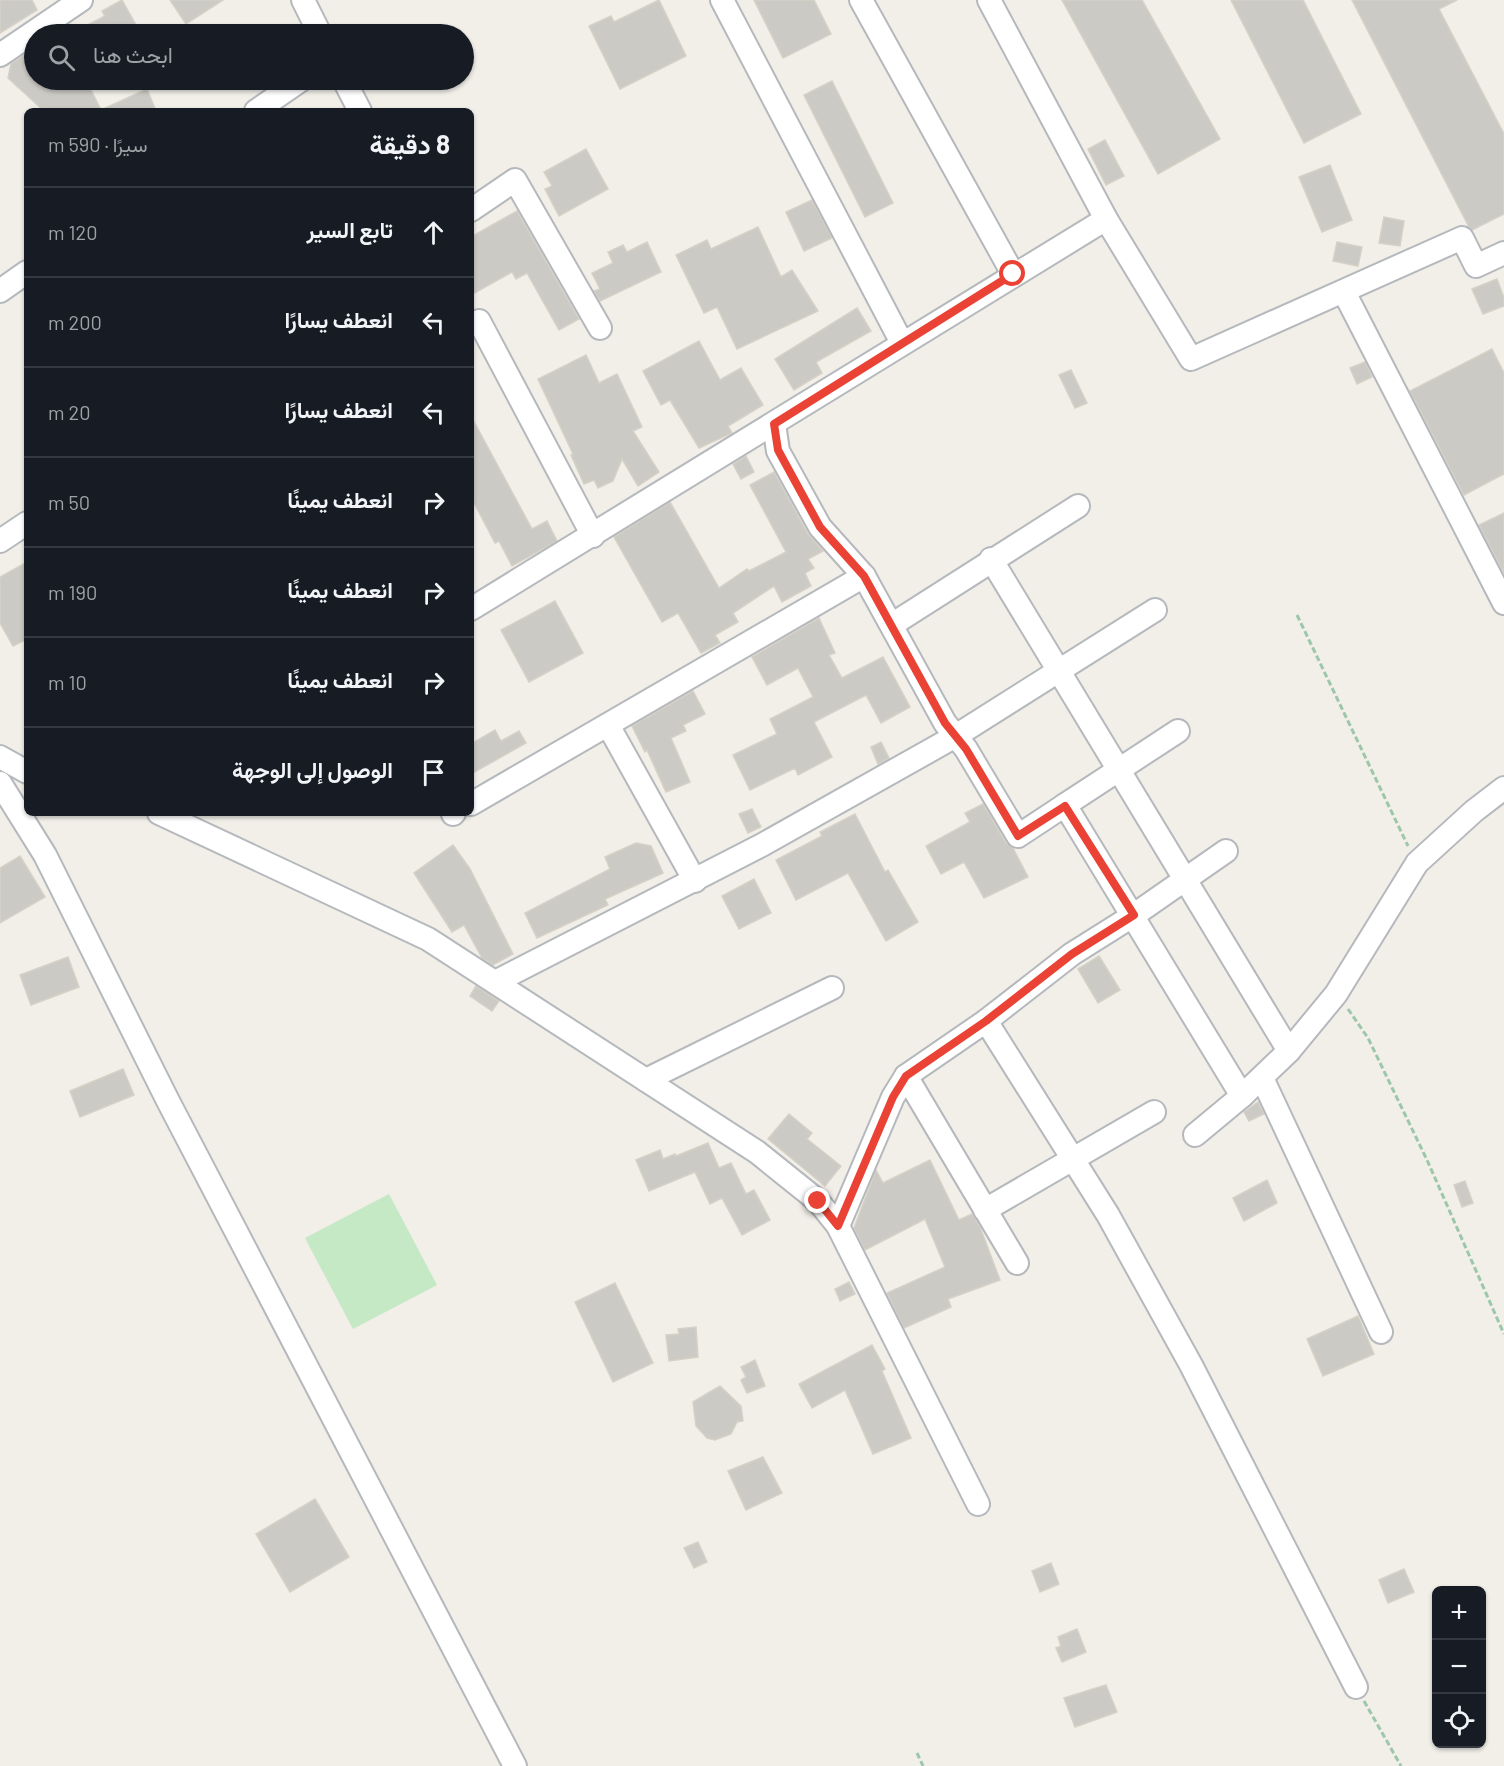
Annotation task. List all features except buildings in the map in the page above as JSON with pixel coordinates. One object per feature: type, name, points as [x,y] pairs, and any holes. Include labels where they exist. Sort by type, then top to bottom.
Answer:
[{"type":"street","points":[[46,24],[81,0]]},
{"type":"street","points":[[303,0],[315,24]]},
{"type":"street","points":[[722,0],[902,343]]},
{"type":"street","points":[[861,0],[1013,274]]},
{"type":"street","points":[[989,0],[1106,219],[1191,359],[1462,238],[1476,266],[1504,253]]},
{"type":"street","points":[[0,55],[24,39]]},
{"type":"street","points":[[260,108],[286,90]]},
{"type":"street","points":[[349,90],[358,108]]},
{"type":"street","points":[[474,208],[515,180],[600,328]]},
{"type":"street","points":[[474,607],[593,536],[1013,274],[1106,219]]},
{"type":"street","points":[[0,291],[24,274]]},
{"type":"street","points":[[1344,292],[1504,603]]},
{"type":"street","points":[[479,321],[593,536]]},
{"type":"street","points":[[774,424],[778,450],[820,527],[864,576],[954,736],[966,749],[1018,836],[1178,731]]},
{"type":"street","points":[[892,624],[991,559],[1078,506]]},
{"type":"street","points":[[0,541],[24,525]]},
{"type":"street","points":[[991,559],[1289,1051]]},
{"type":"street","points":[[474,802],[864,576]]},
{"type":"street","points":[[495,982],[695,881],[954,736],[1155,610]]},
{"type":"street","points":[[608,725],[695,881]]},
{"type":"street","points":[[0,757],[24,770]]},
{"type":"street","points":[[0,783],[45,855],[194,1154],[515,1766]]},
{"type":"street","points":[[1195,1135],[1242,1096],[1289,1051],[1336,994],[1417,864],[1474,811],[1504,788]]},
{"type":"street","points":[[1065,806],[1134,915],[1242,1096]]},
{"type":"street","points":[[165,816],[428,939],[756,1152],[818,1201],[838,1226],[978,1504]]},
{"type":"street","points":[[838,1226],[893,1097],[906,1076],[986,1021],[1072,954],[1134,915],[1226,851]]},
{"type":"street","points":[[646,1080],[832,988]]},
{"type":"street","points":[[986,1021],[1108,1215],[1191,1365],[1356,1686]]},
{"type":"street","points":[[906,1076],[1017,1263]]},
{"type":"street","points":[[1262,1078],[1381,1332]]},
{"type":"street","points":[[985,1210],[1154,1112]]},
{"type":"path","points":[[1297,615],[1417,864]]},
{"type":"path","points":[[1336,994],[1368,1038],[1427,1160],[1504,1334]]},
{"type":"path","points":[[1356,1686],[1401,1766]]},
{"type":"path","points":[[916,1753],[923,1766]]},
{"type":"green space","points":[[389,1194],[437,1285],[353,1329],[305,1238]]},
{"type":"route","points":[[818,1201],[838,1226],[893,1097],[906,1076],[986,1021],[1072,954],[1134,915],[1065,806],[1018,836],[966,749],[945,723],[864,576],[820,527],[778,450],[774,424],[1013,274]]}]
